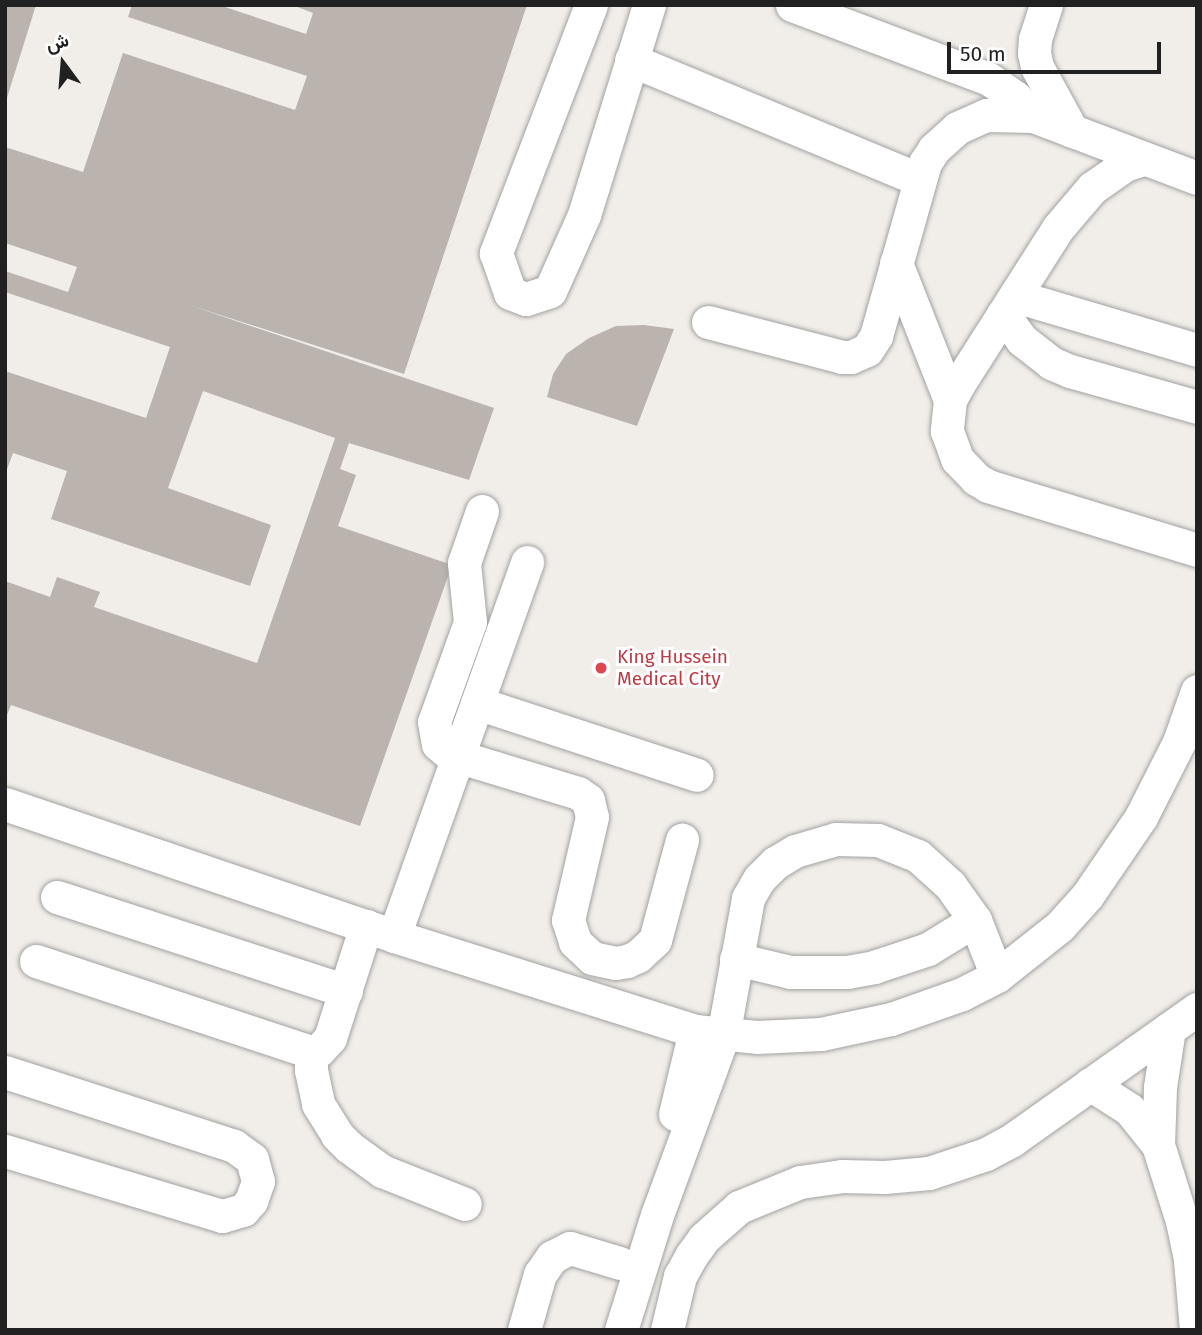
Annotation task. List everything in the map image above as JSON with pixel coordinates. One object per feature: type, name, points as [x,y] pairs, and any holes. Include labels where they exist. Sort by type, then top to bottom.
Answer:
[{"type":"street","points":[[591,5],[496,253],[510,293],[526,299],[550,291],[584,215],[649,5]]},
{"type":"street","points":[[792,5],[989,79],[1015,97],[1033,116]]},
{"type":"street","points":[[1046,5],[1035,39],[1034,53],[1037,67],[1072,131]]},
{"type":"street","points":[[631,60],[919,179]]},
{"type":"street","points":[[708,322],[851,357],[867,350],[876,336],[919,179],[934,149],[957,128],[971,120],[1000,113],[1033,116],[1197,178]]},
{"type":"street","points":[[1143,159],[1108,176],[1073,207],[950,400],[947,431],[957,459],[976,479],[988,486],[1197,551]]},
{"type":"street","points":[[896,263],[950,400]]},
{"type":"street","points":[[1009,305],[1197,350]]},
{"type":"street","points":[[1009,305],[1022,340],[1051,363],[1070,371],[1197,407]]},
{"type":"street","points":[[482,511],[464,563],[470,622],[433,730],[438,744],[457,756],[579,793],[588,800],[592,817],[568,920],[575,942],[592,958],[615,963],[627,961],[638,956],[655,940],[682,840]]},
{"type":"street","points":[[36,961],[311,1052],[326,1045],[346,991],[380,931],[457,756],[527,562]]},
{"type":"street","points":[[5,804],[380,931],[709,1034],[786,1037],[856,1028],[928,1009],[997,976],[1060,926],[1116,858],[1161,780],[1197,691]]},
{"type":"street","points":[[477,702],[697,775]]},
{"type":"street","points":[[599,1330],[620,1264],[675,1115],[709,1034],[736,959],[748,898],[759,879],[775,863],[795,850],[836,839],[878,840],[918,856],[950,885],[975,920],[997,976]]},
{"type":"street","points":[[57,897],[346,991]]},
{"type":"street","points":[[736,959],[790,972],[846,972],[874,967],[928,949],[975,920]]},
{"type":"street","points":[[667,1330],[680,1276],[691,1256],[704,1238],[739,1207],[800,1182],[842,1176],[907,1176],[958,1165],[1012,1140],[1197,1009]]},
{"type":"street","points":[[1169,1029],[1160,1087],[1158,1145],[1182,1221],[1190,1260],[1196,1330]]},
{"type":"street","points":[[621,1330],[709,1034]]},
{"type":"street","points":[[311,1052],[312,1079],[318,1104],[326,1120],[349,1147],[382,1171],[465,1204]]},
{"type":"street","points":[[5,1072],[234,1146],[252,1159],[258,1181],[256,1192],[243,1210],[222,1216],[198,1212],[5,1151]]},
{"type":"street","points":[[1090,1084],[1129,1109],[1158,1145]]},
{"type":"street","points":[[524,1330],[540,1274],[552,1256],[570,1248],[620,1264]]},
{"type":"building","points":[[5,5],[36,5],[6,101],[5,101]]},
{"type":"building","points":[[132,5],[219,5],[306,34],[313,13],[292,5],[527,5],[404,374],[189,305],[494,408],[469,480],[349,443],[340,469],[356,475],[338,526],[452,565],[360,826],[11,705],[5,720],[5,581],[50,597],[57,577],[100,592],[94,607],[257,663],[335,438],[203,391],[168,488],[271,525],[250,586],[51,519],[67,471],[13,453],[5,475],[5,371],[146,418],[170,347],[5,292],[5,271],[68,292],[77,267],[5,243],[5,147],[83,172],[123,53],[295,110],[307,76],[128,17]]},
{"type":"building","points":[[644,325],[674,329],[637,426],[547,397],[553,374],[566,354],[589,338],[616,326]]},
{"type":"place","name":"King Hussein Medical City","points":[[601,668]]}]
